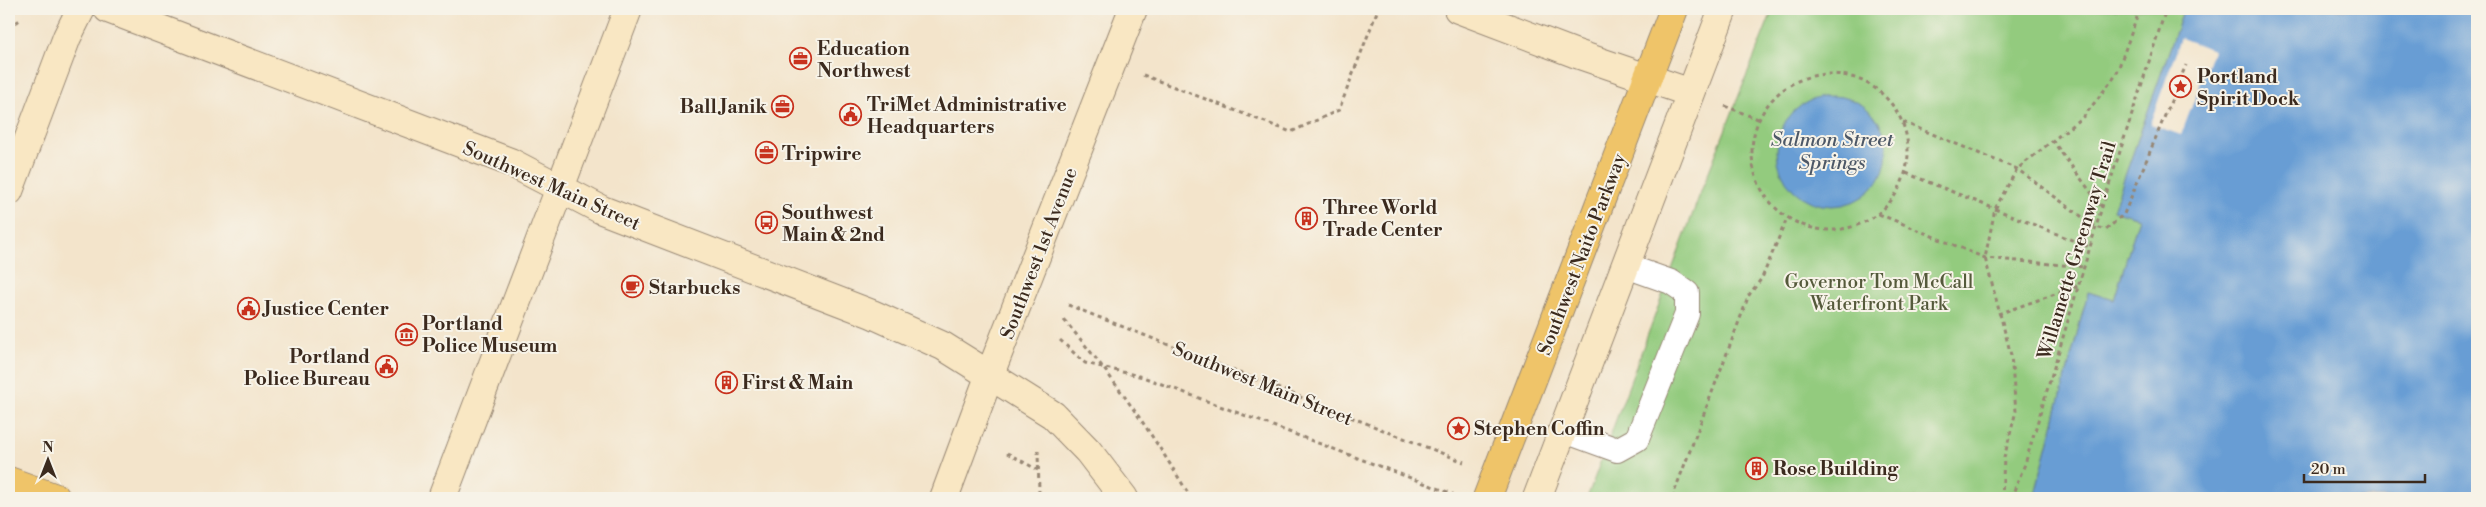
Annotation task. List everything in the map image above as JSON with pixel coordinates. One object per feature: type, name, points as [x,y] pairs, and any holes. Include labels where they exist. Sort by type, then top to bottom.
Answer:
[{"type":"main road","points":[[9,191],[67,37],[81,9]]},
{"type":"main road","name":"Southwest Main Street","points":[[108,9],[510,162],[602,210],[872,314],[944,346],[1053,415],[1088,451],[1124,498]]},
{"type":"main road","points":[[442,498],[628,9]]},
{"type":"main road","name":"Southwest 1st Avenue","points":[[944,498],[990,374],[1133,9]]},
{"type":"main road","points":[[1458,9],[1574,53],[1691,94]]},
{"type":"main road","name":"Southwest Naito Parkway","points":[[1488,496],[1674,9]]},
{"type":"main road","points":[[1537,498],[1723,9]]},
{"type":"main road","points":[[9,480],[56,498]]},
{"type":"lane","points":[[1562,430],[1617,450],[1638,439],[1686,314],[1687,294],[1671,282],[1626,266]]},
{"type":"path","points":[[1166,84],[1291,132],[1339,110],[1378,9]]},
{"type":"path","name":"Willamette Greenway Trail","points":[[2002,498],[2004,458],[2016,411],[2011,355],[1998,314],[1985,258],[1995,209],[2017,169],[2085,115],[2116,75],[2140,9]]},
{"type":"path","name":"Willamette Greenway Trail","points":[[2011,498],[2025,464],[2089,247],[2166,9]]},
{"type":"path","points":[[9,27],[20,20]]},
{"type":"path","points":[[1903,122],[2017,169],[2096,227],[2106,230],[2124,214],[2186,65]]},
{"type":"path","points":[[1819,74],[1844,75],[1869,83],[1889,100],[1903,122],[1909,148],[1906,173],[1896,196],[1879,214],[1857,226],[1834,230],[1809,228],[1787,218],[1770,203],[1758,184],[1752,163],[1752,140],[1758,119],[1773,98],[1794,82],[1819,74]]},
{"type":"path","points":[[2052,140],[2102,207]]},
{"type":"path","points":[[1906,173],[2089,247]]},
{"type":"path","points":[[1879,214],[1985,258],[2084,267]]},
{"type":"path","points":[[1672,498],[1749,296],[1762,278],[1787,218]]},
{"type":"path","points":[[1998,314],[2078,286]]},
{"type":"path","name":"Southwest Main Street","points":[[1068,305],[1458,460]]},
{"type":"path","points":[[1064,320],[1130,403],[1191,498]]},
{"type":"path","points":[[1060,340],[1086,363],[1144,377],[1454,495],[1488,496]]},
{"type":"path","points":[[1038,446],[1039,494]]},
{"type":"path","points":[[1007,453],[1038,471]]},
{"type":"green space","name":"Governor Tom McCall Waterfront Park","points":[[1773,9],[2184,9],[2113,210],[2139,218],[2114,300],[2088,292],[2034,498],[1587,498],[1700,194]]},
{"type":"water","points":[[2184,9],[2477,9],[2477,498],[2034,498],[2088,292],[2114,300],[2139,218],[2113,210]]},
{"type":"water","name":"Salmon Street Springs","points":[[1832,96],[1853,100],[1871,112],[1883,130],[1887,151],[1883,172],[1871,190],[1853,202],[1832,206],[1811,202],[1793,190],[1781,172],[1777,151],[1781,130],[1793,112],[1811,100]]},
{"type":"pier","name":"Portland Spirit Dock","points":[[2181,38],[2213,50],[2181,135],[2150,124]]},
{"type":"place","name":"Education Northwest","points":[[801,59]]},
{"type":"place","name":"Portland Spirit Dock","points":[[2181,87]]},
{"type":"place","name":"Ball Janik","points":[[783,106]]},
{"type":"place","name":"TriMet Administrative Headquarters","points":[[851,115]]},
{"type":"place","name":"Tripwire","points":[[766,153]]},
{"type":"place","name":"Three World Trade Center","points":[[1307,218]]},
{"type":"place","name":"Southwest Main & 2nd","points":[[766,223]]},
{"type":"place","name":"Starbucks","points":[[633,287]]},
{"type":"place","name":"Justice Center","points":[[248,308]]},
{"type":"place","name":"Portland Police Museum","points":[[406,334]]},
{"type":"place","name":"Portland Police Bureau","points":[[386,367]]},
{"type":"place","name":"First & Main","points":[[726,382]]},
{"type":"place","name":"Stephen Coffin","points":[[1458,428]]},
{"type":"place","name":"Rose Building","points":[[1757,468]]}]
